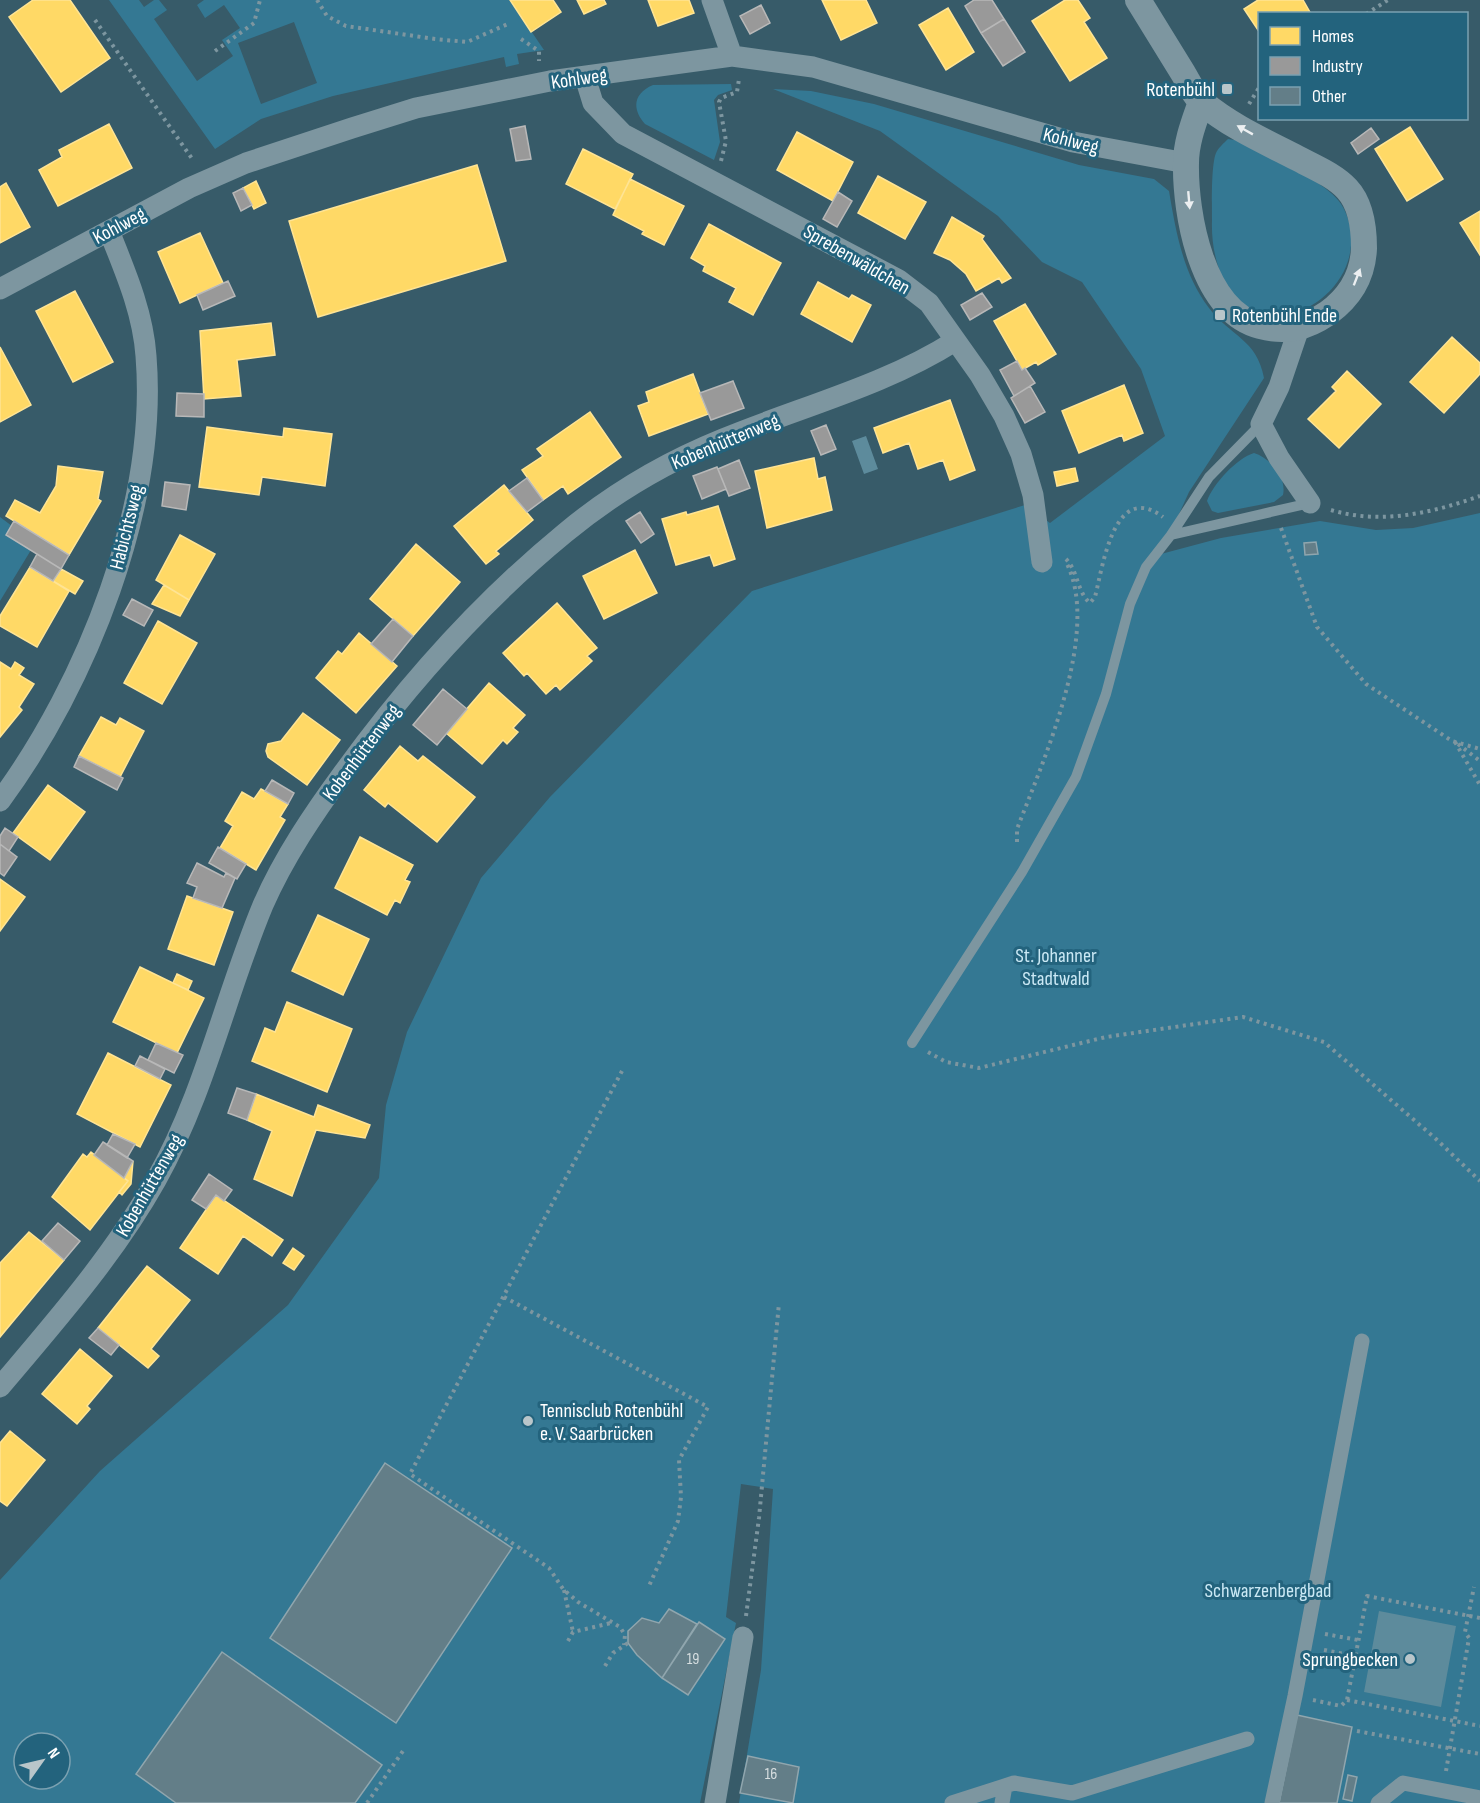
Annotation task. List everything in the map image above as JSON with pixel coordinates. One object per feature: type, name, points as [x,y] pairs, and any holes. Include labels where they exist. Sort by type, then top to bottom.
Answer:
[{"type":"street","points":[[712,0],[732,56]]},
{"type":"street","points":[[1138,0],[1201,102],[1237,126],[1326,173],[1347,189],[1359,208],[1364,248],[1356,283],[1339,305],[1299,328],[1278,331],[1256,325],[1240,317],[1214,286],[1199,252],[1190,217],[1186,163],[1188,140],[1201,102]]},
{"type":"street","name":"Kohlweg","points":[[0,289],[109,231],[246,163],[416,108],[585,77],[732,56],[813,68],[1072,142],[1186,163]]},
{"type":"street","name":"Sprebenwäldchen","points":[[585,77],[593,103],[623,134],[899,280],[929,303],[980,375],[1004,416],[1021,454],[1037,509],[1042,562]]},
{"type":"street","name":"Habichtsweg","points":[[0,801],[28,762],[86,655],[106,603],[134,500],[143,444],[147,387],[146,355],[129,279],[109,231]]},
{"type":"street","points":[[1299,328],[1279,387],[1262,424],[1279,458],[1310,503]]},
{"type":"street","name":"Kobenhüttenweg","points":[[0,1387],[130,1225],[157,1179],[185,1123],[264,904],[309,821],[376,728],[453,639],[507,582],[559,538],[608,501],[653,472],[721,440],[917,364],[955,341]]},
{"type":"street","points":[[1272,1803],[1295,1696],[1362,1341]]},
{"type":"street","points":[[715,1803],[743,1637]]},
{"type":"street","points":[[952,1803],[1014,1783],[1072,1793],[1247,1739]]},
{"type":"street","points":[[1378,1803],[1403,1783],[1480,1798]]},
{"type":"street","points":[[1002,1803],[1005,1786]]},
{"type":"lane","points":[[912,1043],[1022,872],[1076,777],[1106,694],[1130,604],[1146,567],[1209,477],[1262,424]]},
{"type":"lane","points":[[1173,531],[1275,513],[1310,503]]},
{"type":"path","points":[[215,51],[254,23],[260,0]]},
{"type":"path","points":[[317,0],[327,16],[346,26],[435,39],[467,42],[510,23]]},
{"type":"path","points":[[1369,12],[1388,0]]},
{"type":"path","points":[[95,20],[207,181]]},
{"type":"path","points":[[521,39],[539,51]]},
{"type":"path","points":[[721,164],[726,141],[719,102],[721,98],[737,92],[739,86]]},
{"type":"path","points":[[1310,503],[1365,517],[1410,516],[1480,496]]},
{"type":"path","points":[[1022,872],[1017,829],[1067,688],[1076,631],[1078,605],[1069,568],[1063,556],[1074,567],[1085,599],[1090,603],[1095,597],[1111,536],[1122,517],[1136,507],[1143,507],[1173,531]]},
{"type":"path","points":[[1275,513],[1317,627],[1366,684],[1455,741],[1480,761]]},
{"type":"path","points":[[1455,741],[1480,749]]},
{"type":"path","points":[[1455,741],[1480,785]]},
{"type":"path","points":[[912,1043],[946,1062],[979,1068],[1106,1037],[1243,1017],[1324,1042],[1480,1181]]},
{"type":"path","points":[[568,1641],[573,1632],[563,1589],[549,1568],[529,1552],[410,1474],[622,1071]]},
{"type":"path","points":[[504,1297],[708,1407],[679,1460],[681,1497],[678,1521],[649,1586]]},
{"type":"path","points":[[743,1637],[759,1518],[778,1303]]},
{"type":"path","points":[[1444,1781],[1469,1638],[1465,1632],[1473,1587]]},
{"type":"path","points":[[563,1589],[612,1623],[625,1635],[626,1644],[613,1653],[605,1666]]},
{"type":"path","points":[[1295,1696],[1341,1706],[1347,1700],[1367,1596],[1480,1618]]},
{"type":"path","points":[[573,1632],[612,1623]]},
{"type":"path","points":[[1324,1634],[1359,1641]]},
{"type":"path","points":[[1321,1649],[1356,1656]]},
{"type":"path","points":[[1347,1700],[1480,1726]]},
{"type":"path","points":[[1357,1731],[1480,1754]]},
{"type":"path","points":[[367,1803],[403,1751]]},
{"type":"green space","points":[[109,0],[139,0],[144,7],[154,0],[159,0],[167,10],[154,19],[197,81],[233,56],[222,40],[240,28],[224,5],[205,18],[197,5],[204,0],[510,0],[544,50],[517,54],[519,64],[506,67],[504,57],[333,96],[261,119],[215,149]],"holes":[[[294,22],[317,83],[261,104],[238,43]]]},
{"type":"green space","points":[[731,84],[732,90],[718,95],[714,100],[720,142],[714,160],[645,124],[636,107],[638,97],[653,85]]},
{"type":"green space","name":"St. Johanner Stadtwald","points":[[773,89],[811,91],[874,104],[1079,165],[1154,179],[1169,191],[1182,252],[1200,295],[1217,317],[1249,346],[1260,365],[1264,378],[1189,492],[1161,554],[1221,538],[1320,521],[1376,530],[1413,528],[1480,513],[1480,1803],[739,1803],[761,1670],[773,1489],[741,1484],[726,1617],[736,1623],[700,1803],[0,1803],[0,1580],[100,1471],[288,1305],[379,1178],[386,1105],[407,1032],[481,878],[550,797],[752,591],[1025,505],[1050,523],[1165,436],[1141,369],[1082,282],[1042,262],[998,216],[880,131]]},
{"type":"green space","points":[[1228,139],[1242,141],[1310,178],[1334,195],[1348,217],[1351,246],[1348,261],[1332,289],[1320,300],[1306,308],[1290,314],[1274,315],[1258,312],[1243,304],[1222,277],[1213,243],[1212,186],[1216,153]]},
{"type":"green space","points":[[1254,453],[1266,459],[1276,469],[1284,488],[1283,495],[1274,502],[1218,513],[1212,511],[1207,501],[1214,487],[1240,460]]},
{"type":"green space","points":[[0,517],[12,526],[31,550],[0,601]]},
{"type":"shaded area","points":[[866,436],[878,469],[864,474],[852,441]]},
{"type":"shaded area","name":"Sprungbecken","points":[[1379,1611],[1456,1626],[1441,1707],[1364,1692]]},
{"type":"building: Homes","points":[[33,0],[70,0],[110,58],[61,92],[9,17]]},
{"type":"building: Homes","points":[[510,0],[553,0],[561,12],[531,32]]},
{"type":"building: Homes","points":[[577,0],[604,0],[606,4],[584,14]]},
{"type":"building: Homes","points":[[648,0],[689,0],[694,13],[658,26]]},
{"type":"building: Homes","points":[[822,0],[866,0],[877,23],[841,40]]},
{"type":"building: Homes","points":[[1065,0],[1078,0],[1090,18],[1084,22],[1107,58],[1070,81],[1032,21]]},
{"type":"building: Homes","points":[[1258,0],[1303,0],[1310,12],[1258,12],[1258,30],[1244,9]]},
{"type":"building: Homes","points":[[948,8],[974,52],[946,70],[919,25]]},
{"type":"building: Homes","points":[[109,124],[132,168],[58,206],[39,170],[62,157],[59,150]]},
{"type":"building: Homes","points":[[1410,127],[1443,179],[1407,201],[1375,149]]},
{"type":"building: Homes","points":[[797,132],[853,162],[833,201],[777,170]]},
{"type":"building: Homes","points":[[583,149],[633,174],[615,209],[566,184]]},
{"type":"building: Homes","points":[[477,165],[506,261],[318,317],[289,221]]},
{"type":"building: Homes","points":[[878,176],[926,202],[905,239],[858,213]]},
{"type":"building: Homes","points":[[630,179],[684,206],[664,245],[642,234],[644,231],[613,215]]},
{"type":"building: Homes","points":[[256,181],[266,203],[254,209],[243,188]]},
{"type":"building: Homes","points":[[6,183],[30,227],[0,243],[0,187]]},
{"type":"building: Homes","points":[[1480,211],[1480,255],[1460,223]]},
{"type":"building: Homes","points":[[952,217],[984,236],[982,239],[1011,278],[1002,283],[999,278],[976,291],[966,274],[950,260],[934,253]]},
{"type":"building: Homes","points":[[709,224],[781,263],[753,315],[729,302],[736,288],[703,271],[705,266],[691,258]]},
{"type":"building: Homes","points":[[200,233],[223,283],[180,303],[158,252]]},
{"type":"building: Homes","points":[[818,282],[849,299],[852,295],[871,305],[852,342],[801,314]]},
{"type":"building: Homes","points":[[75,291],[113,362],[73,382],[36,311]]},
{"type":"building: Homes","points":[[1025,304],[1056,354],[1038,365],[1036,362],[1022,370],[994,321]]},
{"type":"building: Homes","points":[[271,323],[275,355],[237,360],[241,396],[204,399],[200,331]]},
{"type":"building: Homes","points":[[1452,337],[1480,363],[1480,374],[1444,413],[1410,382]]},
{"type":"building: Homes","points":[[0,347],[31,405],[0,422]]},
{"type":"building: Homes","points":[[1347,371],[1381,404],[1339,448],[1308,419],[1336,391],[1332,387]]},
{"type":"building: Homes","points":[[693,374],[708,414],[649,436],[638,406],[649,402],[646,392]]},
{"type":"building: Homes","points":[[1124,385],[1143,433],[1124,441],[1122,435],[1079,453],[1062,411]]},
{"type":"building: Homes","points":[[950,400],[975,470],[950,480],[943,460],[918,469],[909,443],[883,453],[874,428]]},
{"type":"building: Homes","points":[[590,412],[621,457],[568,494],[563,486],[543,500],[522,470],[543,456],[537,449]]},
{"type":"building: Homes","points":[[207,427],[283,437],[284,428],[332,434],[325,486],[262,477],[259,495],[199,487]]},
{"type":"building: Homes","points":[[814,458],[818,479],[825,477],[832,510],[767,528],[755,471]]},
{"type":"building: Homes","points":[[58,466],[103,472],[98,499],[101,501],[69,555],[6,516],[15,500],[40,513],[56,486]]},
{"type":"building: Homes","points":[[1075,468],[1078,481],[1057,486],[1054,472]]},
{"type":"building: Homes","points":[[504,485],[533,520],[496,551],[499,554],[486,564],[454,526]]},
{"type":"building: Homes","points":[[718,506],[735,559],[714,566],[710,555],[676,565],[662,519]]},
{"type":"building: Homes","points":[[180,535],[215,554],[189,600],[156,580]]},
{"type":"building: Homes","points":[[416,544],[460,582],[413,636],[370,599]]},
{"type":"building: Homes","points":[[635,550],[657,593],[604,619],[583,576]]},
{"type":"building: Homes","points":[[30,567],[69,591],[37,647],[0,626],[0,616]]},
{"type":"building: Homes","points":[[61,569],[83,581],[75,594],[53,581]]},
{"type":"building: Homes","points":[[164,585],[189,600],[180,616],[152,604]]},
{"type":"building: Homes","points":[[557,603],[597,648],[587,656],[592,661],[560,690],[556,685],[546,694],[527,673],[524,676],[503,653]]},
{"type":"building: Homes","points":[[158,621],[197,643],[162,704],[124,683]]},
{"type":"building: Homes","points":[[359,633],[397,666],[356,713],[316,678],[338,651],[342,654]]},
{"type":"building: Homes","points":[[0,662],[11,669],[15,662],[24,668],[19,675],[34,684],[19,707],[22,710],[0,737]]},
{"type":"building: Homes","points":[[489,683],[525,715],[513,728],[518,732],[507,744],[503,740],[482,764],[446,733]]},
{"type":"building: Homes","points":[[303,713],[340,740],[307,785],[268,757],[266,751],[268,744],[281,741]]},
{"type":"building: Homes","points":[[101,717],[116,725],[120,718],[144,731],[120,777],[79,756]]},
{"type":"building: Homes","points":[[400,746],[418,761],[423,756],[475,797],[437,842],[388,803],[385,807],[364,790]]},
{"type":"building: Homes","points":[[48,785],[85,812],[50,860],[13,833]]},
{"type":"building: Homes","points":[[261,789],[288,804],[280,817],[285,820],[256,870],[220,848],[233,826],[225,821],[242,792],[254,799]]},
{"type":"building: Homes","points":[[360,837],[413,865],[405,880],[410,882],[400,903],[395,900],[387,915],[335,888]]},
{"type":"building: Homes","points":[[0,879],[25,897],[0,931]]},
{"type":"building: Homes","points":[[187,896],[233,912],[214,965],[168,949]]},
{"type":"building: Homes","points":[[318,915],[369,939],[343,995],[292,971]]},
{"type":"building: Homes","points":[[140,967],[204,998],[177,1053],[113,1022]]},
{"type":"building: Homes","points":[[177,974],[192,981],[188,990],[173,983]]},
{"type":"building: Homes","points":[[287,1002],[352,1029],[327,1092],[252,1061],[265,1028],[275,1032]]},
{"type":"building: Homes","points":[[108,1053],[171,1085],[140,1147],[77,1114]]},
{"type":"building: Homes","points":[[256,1094],[314,1117],[318,1105],[370,1125],[365,1138],[316,1130],[292,1196],[254,1179],[272,1131],[247,1120]]},
{"type":"building: Homes","points":[[91,1152],[128,1181],[90,1230],[52,1197],[83,1154],[87,1157]]},
{"type":"building: Homes","points":[[133,1161],[131,1184],[122,1195],[119,1192],[128,1181],[124,1178]]},
{"type":"building: Homes","points":[[216,1195],[283,1240],[272,1256],[243,1236],[218,1274],[180,1248]]},
{"type":"building: Homes","points":[[29,1232],[64,1260],[0,1337],[0,1263]]},
{"type":"building: Homes","points":[[293,1248],[304,1256],[294,1270],[283,1263]]},
{"type":"building: Homes","points":[[147,1266],[190,1300],[151,1349],[159,1356],[148,1368],[98,1328]]},
{"type":"building: Homes","points":[[80,1349],[112,1376],[87,1406],[90,1409],[77,1424],[42,1394]]},
{"type":"building: Homes","points":[[10,1431],[45,1460],[7,1506],[0,1501],[0,1443]]},
{"type":"building: Industry","points":[[974,0],[992,0],[1004,19],[981,33],[965,6]]},
{"type":"building: Industry","points":[[761,5],[770,23],[750,34],[740,16]]},
{"type":"building: Industry","points":[[1004,19],[1025,52],[1003,66],[981,33]]},
{"type":"building: Industry","points":[[525,126],[531,159],[516,161],[510,129]]},
{"type":"building: Industry","points":[[1371,128],[1379,139],[1358,154],[1351,143]]},
{"type":"building: Industry","points":[[243,188],[252,205],[241,211],[233,193]]},
{"type":"building: Industry","points":[[838,192],[852,201],[837,227],[823,219]]},
{"type":"building: Industry","points":[[228,281],[235,296],[203,310],[197,295]]},
{"type":"building: Industry","points":[[982,293],[992,307],[970,320],[961,305]]},
{"type":"building: Industry","points":[[1017,361],[1022,370],[1025,368],[1035,383],[1014,396],[1000,370]]},
{"type":"building: Industry","points":[[733,381],[744,408],[711,420],[700,393]]},
{"type":"building: Industry","points":[[1030,386],[1045,412],[1025,423],[1011,398]]},
{"type":"building: Industry","points":[[177,393],[204,394],[204,417],[176,416]]},
{"type":"building: Industry","points":[[826,425],[836,449],[821,455],[811,431]]},
{"type":"building: Industry","points":[[739,460],[750,488],[729,496],[718,469]]},
{"type":"building: Industry","points":[[717,467],[726,489],[702,499],[693,476]]},
{"type":"building: Industry","points":[[527,478],[543,500],[527,512],[509,491]]},
{"type":"building: Industry","points":[[165,482],[190,485],[186,510],[162,506]]},
{"type":"building: Industry","points":[[640,512],[654,534],[641,543],[626,521]]},
{"type":"building: Industry","points":[[14,521],[69,555],[61,569],[6,535]]},
{"type":"building: Industry","points":[[37,554],[61,569],[53,581],[30,567]]},
{"type":"building: Industry","points":[[132,599],[153,610],[144,626],[123,615]]},
{"type":"building: Industry","points":[[393,619],[413,636],[392,662],[371,644]]},
{"type":"building: Industry","points":[[443,689],[467,709],[437,745],[413,725]]},
{"type":"building: Industry","points":[[79,756],[123,778],[117,790],[74,767]]},
{"type":"building: Industry","points":[[272,780],[294,793],[288,804],[265,791]]},
{"type":"building: Industry","points":[[5,828],[18,837],[9,851],[0,844],[0,836]]},
{"type":"building: Industry","points":[[0,844],[17,857],[4,876],[0,873]]},
{"type":"building: Industry","points":[[218,847],[246,864],[237,879],[209,863]]},
{"type":"building: Industry","points":[[197,863],[224,877],[226,873],[235,878],[222,908],[193,898],[197,887],[187,883]]},
{"type":"building: Industry","points":[[156,1043],[183,1055],[174,1073],[148,1060]]},
{"type":"building: Industry","points":[[140,1056],[165,1069],[160,1079],[135,1066]]},
{"type":"building: Industry","points":[[237,1088],[256,1094],[247,1120],[228,1113]]},
{"type":"building: Industry","points":[[113,1134],[135,1144],[127,1158],[107,1145]]},
{"type":"building: Industry","points":[[103,1142],[133,1161],[124,1178],[94,1155]]},
{"type":"building: Industry","points":[[209,1174],[232,1190],[224,1201],[216,1195],[206,1209],[192,1200]]},
{"type":"building: Industry","points":[[58,1223],[80,1241],[64,1260],[42,1241]]},
{"type":"building: Industry","points":[[98,1328],[119,1345],[111,1355],[89,1338]]},
{"type":"building: Other","points":[[1316,542],[1318,554],[1305,555],[1304,543]]},
{"type":"building: Other","points":[[385,1463],[512,1548],[396,1723],[270,1638]]},
{"type":"building: Other","points":[[669,1609],[697,1624],[662,1678],[637,1655],[628,1643],[628,1631],[642,1618],[659,1623]]},
{"type":"building: Other","points":[[699,1622],[725,1639],[688,1695],[662,1678]]},
{"type":"building: Other","points":[[222,1652],[382,1765],[355,1803],[176,1803],[136,1774]]},
{"type":"building: Other","points":[[1297,1715],[1352,1727],[1337,1803],[1279,1803]]},
{"type":"building: Other","points":[[748,1756],[799,1767],[793,1803],[740,1793]]},
{"type":"building: Other","points":[[1348,1775],[1357,1777],[1352,1801],[1343,1799]]},
{"type":"place","name":"Rotenbühl","points":[[1227,89]]},
{"type":"place","name":"Rotenbühl Ende","points":[[1220,315]]},
{"type":"place","name":"Tennisclub Rotenbühl e. V. Saarbrücken","points":[[528,1421]]},
{"type":"place","name":"Sprungbecken","points":[[1410,1659]]},
{"type":"park label","name":"Schwarzenbergbad","points":[[1268,1590]]}]
